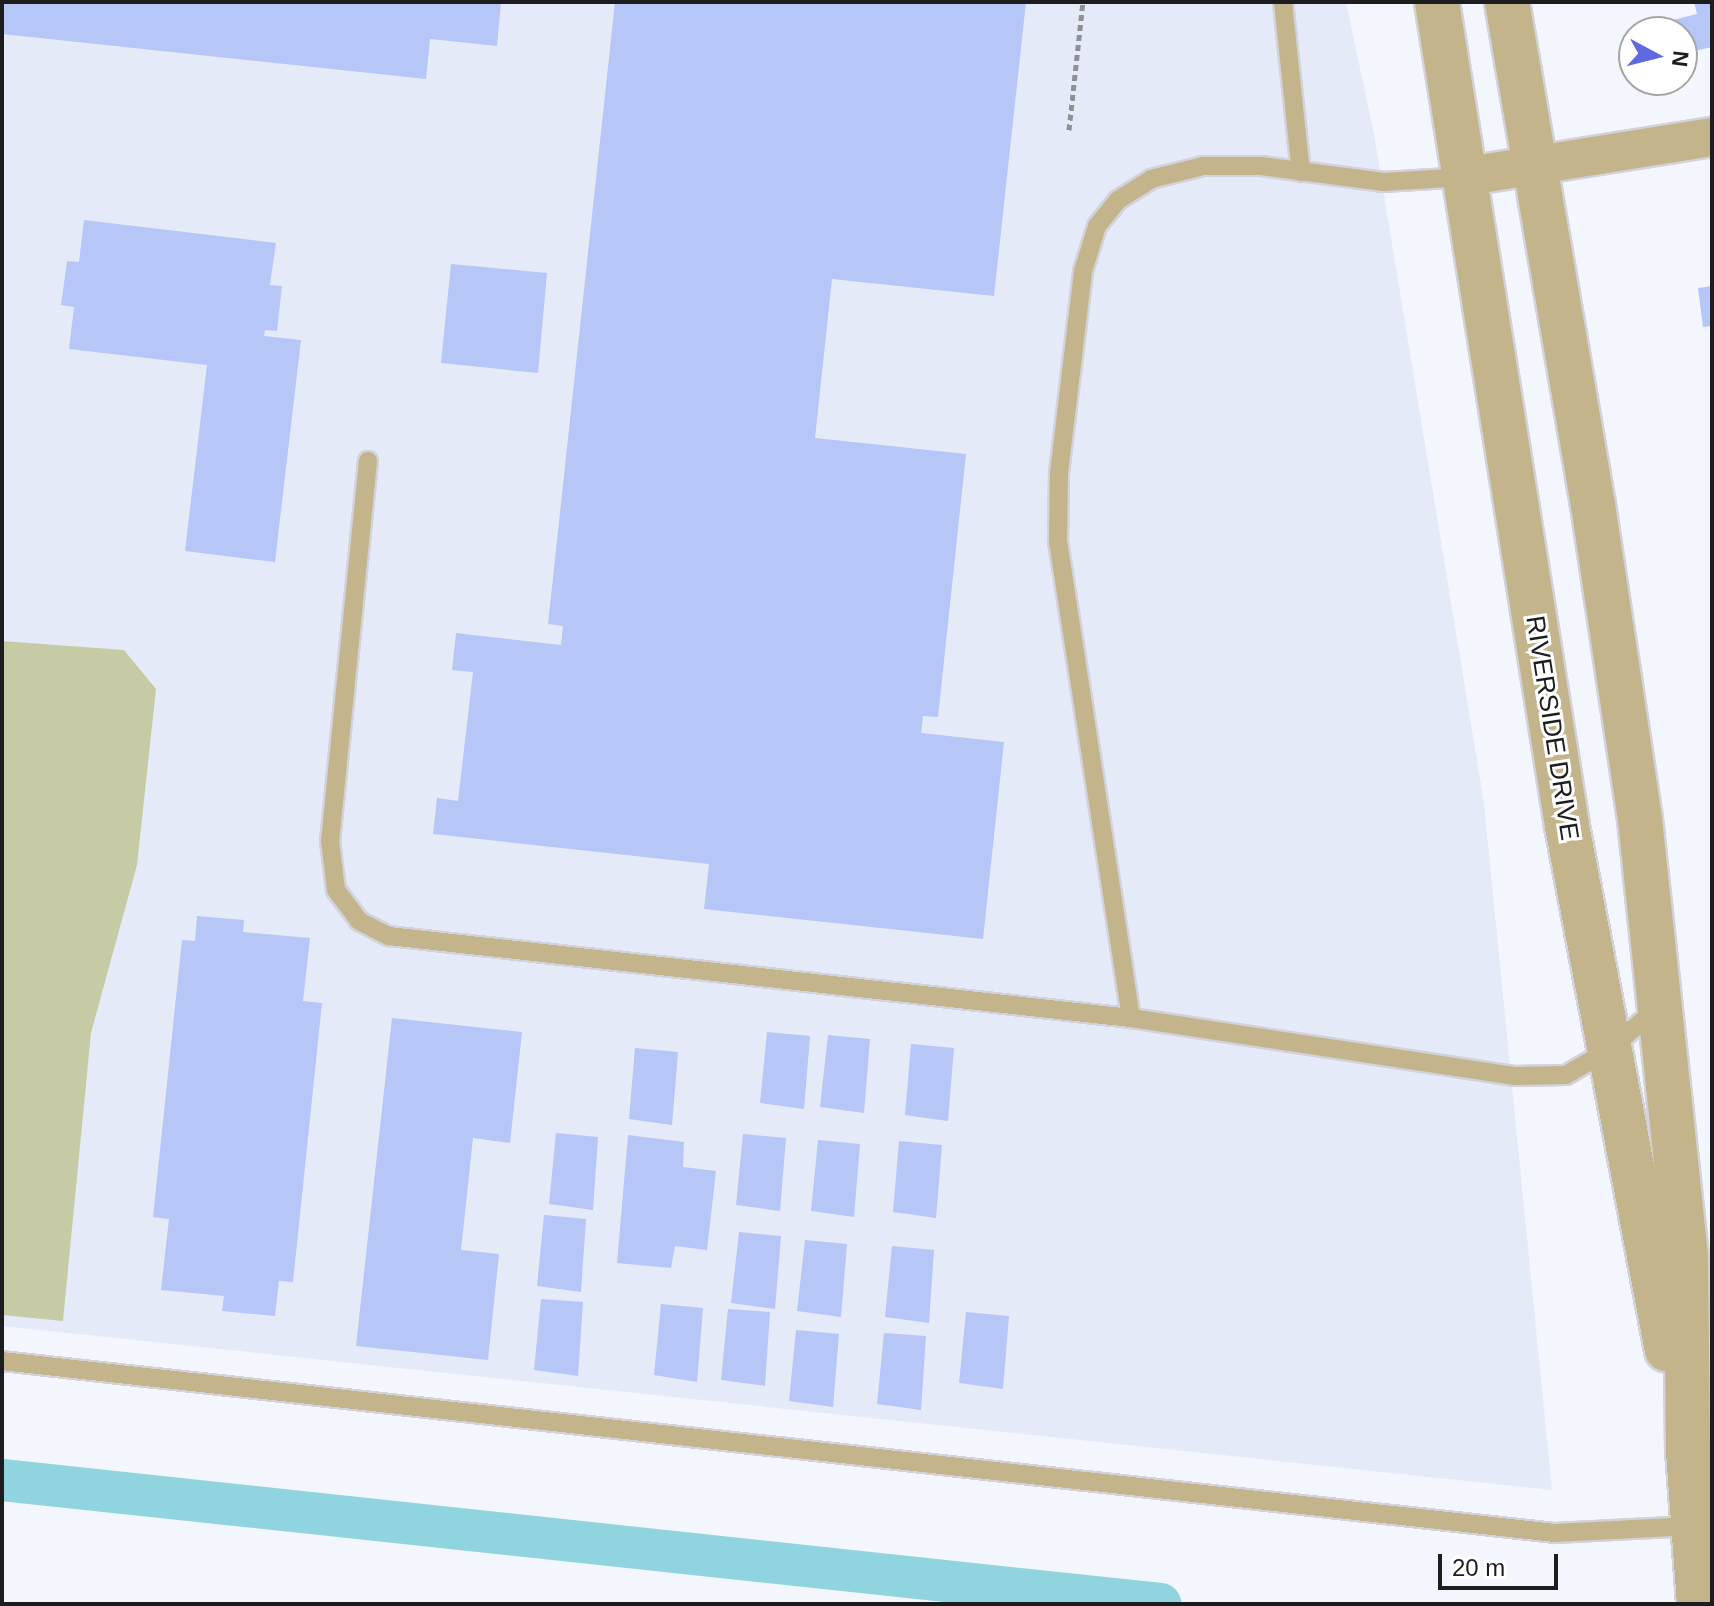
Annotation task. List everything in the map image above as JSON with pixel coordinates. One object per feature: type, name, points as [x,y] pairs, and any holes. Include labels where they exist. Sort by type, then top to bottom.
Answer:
[{"type":"street","name":"RIVERSIDE DRIVE","points":[[1437,2],[1468,176],[1567,826],[1688,1451]]},
{"type":"street","points":[[1483,2],[1489,34],[1518,83]]},
{"type":"street","name":"RIVERSIDE DRIVE","points":[[1507,2],[1518,83],[1536,168],[1628,731],[1686,1256],[1688,1451],[1699,1592]]},
{"type":"street","points":[[1468,176],[1536,168],[1712,137]]},
{"type":"lane","points":[[1283,2],[1301,172]]},
{"type":"lane","points":[[1131,1018],[1058,543],[1059,473],[1083,271],[1097,226],[1118,200],[1151,179],[1203,166],[1301,172],[1384,182],[1468,176]]},
{"type":"lane","points":[[368,461],[330,841],[336,890],[359,921],[389,936],[1131,1018],[1514,1076],[1566,1075],[1609,1050],[1659,1006]]},
{"type":"lane","points":[[2,1361],[1554,1533],[1694,1526]]},
{"type":"path","points":[[1069,130],[1083,2]]},
{"type":"shaded area","points":[[2,2],[1346,2],[1374,134],[1484,803],[1552,1490],[2,1326]]},
{"type":"green space","points":[[2,641],[124,650],[156,689],[137,865],[91,1033],[63,1321],[2,1315]]},
{"type":"building","points":[[2,2],[501,2],[497,46],[430,39],[426,79],[2,34]]},
{"type":"building","points":[[615,2],[1026,2],[994,296],[832,279],[815,438],[966,454],[938,717],[923,716],[921,733],[1004,742],[983,939],[704,909],[709,864],[433,834],[437,798],[458,801],[473,672],[452,670],[456,633],[561,645],[563,626],[548,624]]},
{"type":"building","points":[[1694,2],[1712,2],[1712,47],[1698,50],[1698,16],[1689,16],[1697,14]]},
{"type":"building","points":[[84,220],[276,243],[270,285],[282,286],[277,331],[265,330],[264,336],[301,340],[275,562],[185,551],[207,365],[69,349],[74,307],[61,305],[67,261],[79,262]]},
{"type":"building","points":[[451,264],[547,273],[538,373],[441,363]]},
{"type":"building","points":[[1712,286],[1712,326],[1703,327],[1698,288]]},
{"type":"building","points":[[197,916],[244,920],[243,932],[310,938],[303,1001],[322,1003],[293,1282],[279,1281],[275,1316],[222,1311],[224,1296],[161,1290],[169,1219],[153,1217],[182,940],[195,941]]},
{"type":"building","points":[[392,1018],[522,1032],[510,1143],[473,1138],[461,1250],[499,1254],[488,1360],[356,1346]]},
{"type":"building","points":[[767,1032],[810,1036],[804,1109],[760,1103]]},
{"type":"building","points":[[828,1035],[870,1039],[864,1113],[820,1107]]},
{"type":"building","points":[[911,1044],[954,1048],[948,1121],[905,1115]]},
{"type":"building","points":[[635,1048],[678,1052],[672,1125],[629,1119]]},
{"type":"building","points":[[556,1133],[598,1137],[593,1210],[549,1204]]},
{"type":"building","points":[[743,1134],[786,1138],[780,1211],[736,1205]]},
{"type":"building","points":[[628,1135],[684,1142],[683,1167],[716,1171],[707,1250],[675,1246],[671,1268],[617,1263]]},
{"type":"building","points":[[818,1140],[860,1144],[854,1217],[811,1211]]},
{"type":"building","points":[[899,1141],[942,1145],[936,1218],[893,1212]]},
{"type":"building","points":[[544,1215],[586,1219],[581,1292],[537,1286]]},
{"type":"building","points":[[739,1232],[781,1236],[775,1309],[731,1303]]},
{"type":"building","points":[[805,1240],[847,1244],[841,1317],[797,1311]]},
{"type":"building","points":[[892,1246],[934,1250],[929,1323],[885,1317]]},
{"type":"building","points":[[541,1299],[583,1302],[578,1376],[534,1370]]},
{"type":"building","points":[[661,1304],[703,1308],[697,1382],[654,1375]]},
{"type":"building","points":[[728,1309],[770,1312],[765,1386],[721,1380]]},
{"type":"building","points":[[966,1312],[1009,1316],[1003,1389],[959,1383]]},
{"type":"building","points":[[796,1330],[839,1334],[833,1407],[789,1401]]},
{"type":"building","points":[[884,1333],[926,1336],[921,1410],[877,1404]]},
{"type":"waterway","points":[[2,1480],[1160,1604]]}]
